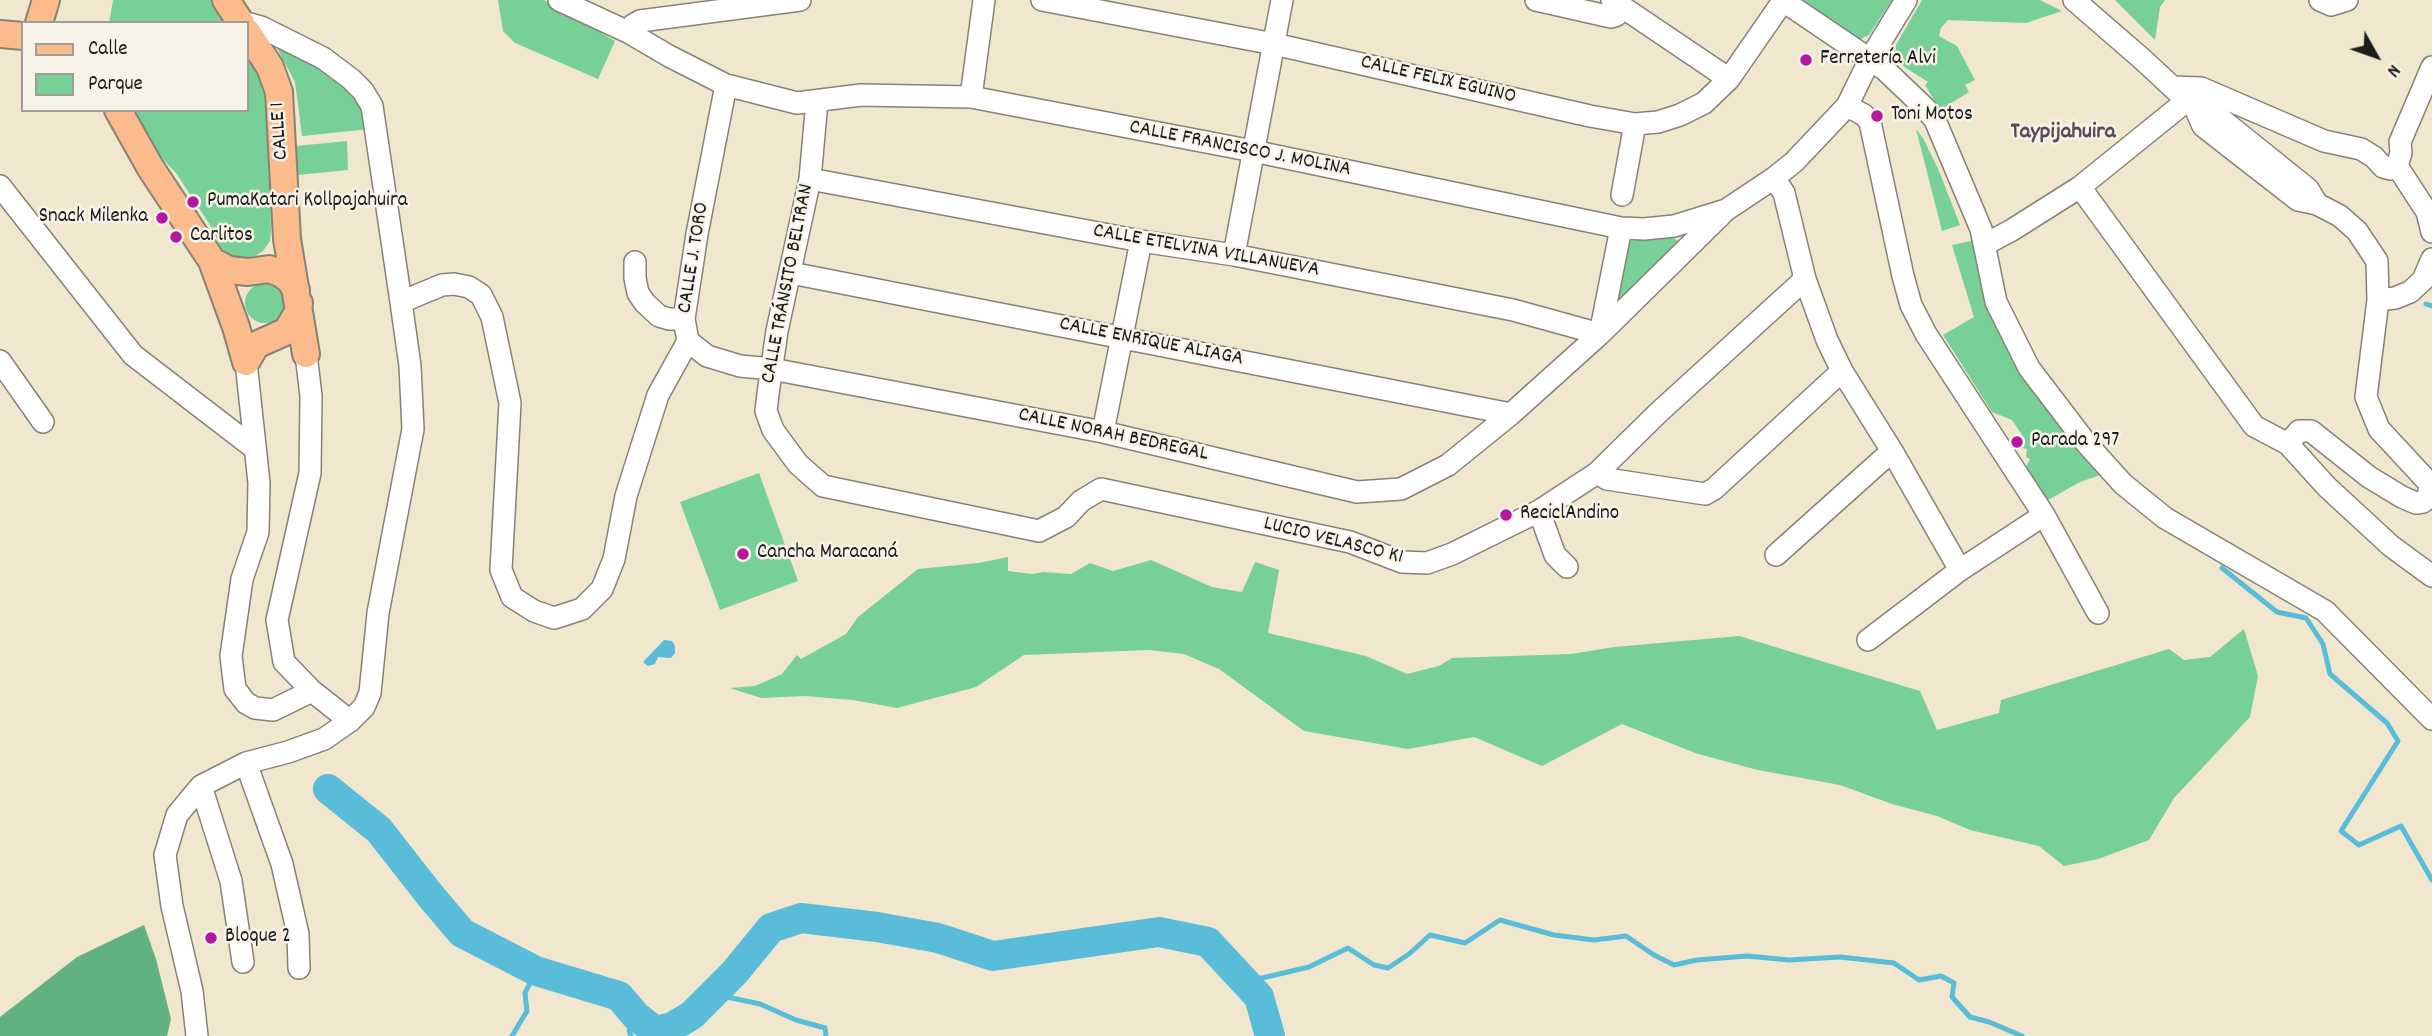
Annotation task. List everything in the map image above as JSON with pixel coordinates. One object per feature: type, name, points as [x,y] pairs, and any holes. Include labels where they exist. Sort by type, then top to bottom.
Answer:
[{"type":"main road","points":[[39,21],[46,0]]},
{"type":"main road","name":"CALLE 1","points":[[248,31],[270,67],[279,92],[288,239],[306,354]]},
{"type":"main road","points":[[0,34],[21,36]]},
{"type":"main road","points":[[119,112],[150,167],[212,261],[246,362]]},
{"type":"main road","points":[[288,239],[281,252],[270,263],[238,281],[231,292],[232,316],[244,334],[255,338],[292,341],[306,354]]},
{"type":"main road","points":[[212,261],[229,270],[269,270],[280,273],[290,281],[298,296],[298,312],[294,323],[287,331],[252,350],[246,362]]},
{"type":"street","name":"CALLE FRANCISCO J. MOLINA","points":[[559,0],[628,32],[726,85],[797,103],[861,95],[971,97],[1253,151],[1621,228],[1674,226],[1726,210],[1774,178],[1819,137],[1847,106],[1870,59],[1906,0]]},
{"type":"street","points":[[628,32],[633,25],[640,22],[800,0]]},
{"type":"street","points":[[971,97],[984,0]]},
{"type":"street","name":"CALLE FELIX EGUINO","points":[[1042,0],[1274,44],[1635,124],[1658,122],[1704,103],[1730,79],[1782,0]]},
{"type":"street","points":[[1234,255],[1282,0]]},
{"type":"street","points":[[1536,0],[1611,17],[1618,15],[1617,3]]},
{"type":"street","points":[[1782,0],[1884,69],[1934,120],[1981,229],[1996,302],[2029,368],[2087,444],[2123,484],[2165,517],[2325,611],[2432,719]]},
{"type":"street","points":[[2074,0],[2184,98],[2216,115],[2308,189],[2317,204],[2340,216],[2357,231],[2377,261],[2378,300],[2366,397],[2379,429],[2430,484],[2428,498],[2416,503],[2402,497],[2359,469],[2311,431],[2299,431],[2288,444]]},
{"type":"street","points":[[2320,0],[2331,5],[2347,0]]},
{"type":"street","points":[[1617,3],[1730,79]]},
{"type":"street","points":[[197,1036],[192,991],[172,906],[165,855],[177,815],[201,786],[246,763],[324,739],[350,721],[364,707],[370,693],[378,613],[413,429],[410,366],[372,106],[363,91],[323,58],[248,22]]},
{"type":"street","points":[[1983,245],[2080,187],[2179,107],[2184,98],[2201,88],[2324,141],[2361,149],[2383,167],[2390,169],[2397,166],[2400,160],[2403,133],[2432,67]]},
{"type":"street","name":"CALLE J. TORO","points":[[726,85],[697,234],[684,319],[688,341],[707,356],[740,366],[772,369]]},
{"type":"street","name":"CALLE TRÁNSITO BELTRAN","points":[[817,101],[810,179],[777,331],[766,411],[773,430],[797,464],[823,486],[1039,531],[1066,517],[1081,501],[1101,489]]},
{"type":"street","points":[[1847,106],[1864,115],[1870,122],[1911,305],[1926,334],[2044,515],[2098,613]]},
{"type":"street","points":[[1622,195],[1635,124]]},
{"type":"street","points":[[2397,166],[2427,212],[2432,232]]},
{"type":"street","points":[[1774,178],[1784,193],[1805,279],[1827,340],[1842,371],[1892,451],[1960,570]]},
{"type":"street","name":"CALLE ETELVINA VILLANUEVA","points":[[810,179],[1141,241],[1234,255],[1513,310],[1600,334]]},
{"type":"street","points":[[0,186],[133,355],[254,448]]},
{"type":"street","points":[[2080,187],[2254,426],[2288,444],[2327,487],[2391,547],[2432,576]]},
{"type":"street","name":"CALLE NORAH BEDREGAL","points":[[772,369],[1103,432],[1357,492],[1401,489],[1448,465],[1511,414],[1600,334],[1726,210]]},
{"type":"street","points":[[1600,334],[1621,228]]},
{"type":"street","points":[[1103,432],[1141,241]]},
{"type":"street","points":[[2378,300],[2395,298],[2410,292],[2423,280],[2432,259]]},
{"type":"street","points":[[635,262],[638,293],[645,303],[659,316],[684,319]]},
{"type":"street","name":"CALLE ENRIQUE ALIAGA","points":[[791,273],[1511,414]]},
{"type":"street","name":"LUCIO VELASCO K1","points":[[1101,489],[1350,542],[1377,550],[1402,562],[1427,563],[1452,554],[1539,511],[1597,474],[1658,413],[1805,279]]},
{"type":"street","points":[[401,302],[442,285],[454,284],[469,287],[481,295],[492,317],[510,403],[501,570],[512,597],[534,611],[554,618],[582,609],[602,589],[614,559],[625,496],[658,395],[688,341]]},
{"type":"street","points":[[306,354],[311,396],[310,473],[277,620],[284,662],[312,691],[350,721]]},
{"type":"street","points":[[0,361],[43,422]]},
{"type":"street","points":[[246,362],[259,483],[258,531],[242,579],[231,656],[235,689],[246,703],[255,708],[273,710],[312,691]]},
{"type":"street","points":[[1597,474],[1606,479],[1704,495],[1714,489],[1842,371]]},
{"type":"street","points":[[1776,555],[1892,451]]},
{"type":"street","points":[[1539,511],[1555,555],[1567,567]]},
{"type":"street","points":[[1868,640],[1960,570],[2044,515]]},
{"type":"street","points":[[246,763],[282,864],[298,934],[299,968]]},
{"type":"street","points":[[201,786],[231,881],[243,962]]},
{"type":"green space","points":[[113,0],[212,0],[225,21],[109,21]]},
{"type":"green space","points":[[498,0],[544,0],[615,41],[598,79],[515,43],[503,31]]},
{"type":"green space","points":[[1797,0],[1892,0],[1869,35],[1857,41]]},
{"type":"green space","points":[[1922,0],[2040,0],[2062,11],[2026,23],[1948,20],[1941,28],[1939,36],[1957,46],[1975,80],[1965,85],[1969,92],[1940,110],[1925,85],[1928,82],[1889,57]]},
{"type":"green space","points":[[2115,0],[2165,0],[2160,7],[2155,40]]},
{"type":"green space","points":[[277,48],[314,65],[339,82],[365,112],[370,129],[302,136],[295,82]]},
{"type":"green space","points":[[248,56],[263,83],[268,103],[271,231],[270,241],[263,251],[255,256],[242,258],[230,255],[220,247],[212,228],[176,173],[158,154],[134,112],[248,112]]},
{"type":"green space","points":[[1916,129],[1939,171],[1960,225],[1942,231]]},
{"type":"green space","points":[[347,141],[348,170],[298,175],[296,146]]},
{"type":"green space","points":[[1671,236],[1679,245],[1618,300],[1615,296],[1629,242]]},
{"type":"green space","points":[[1976,240],[1996,310],[2118,469],[2080,482],[2043,503],[2024,471],[2030,459],[2026,457],[2027,449],[2022,448],[2024,438],[2012,420],[1992,412],[1943,335],[1974,317],[1952,245]]},
{"type":"green space","points":[[265,283],[273,284],[279,289],[284,295],[284,311],[279,317],[273,322],[265,323],[257,322],[251,317],[246,311],[245,303],[246,295],[251,289],[257,284]]},
{"type":"green space","points":[[759,473],[798,581],[720,610],[680,502]]},
{"type":"green space","points":[[1008,557],[1008,571],[1032,574],[1071,574],[1090,563],[1113,571],[1151,560],[1212,587],[1242,592],[1255,562],[1279,570],[1268,633],[1366,656],[1407,674],[1439,666],[1452,658],[1571,654],[1614,647],[1739,636],[1920,691],[1937,730],[1999,713],[2001,700],[2169,649],[2184,660],[2210,657],[2244,629],[2258,676],[2250,717],[2174,798],[2149,840],[2098,859],[2064,866],[2039,846],[1970,830],[1937,816],[1892,804],[1840,785],[1758,770],[1698,754],[1622,724],[1542,766],[1474,737],[1408,749],[1304,731],[1219,669],[1184,654],[1149,650],[1024,655],[976,687],[897,708],[853,700],[804,696],[761,698],[730,688],[755,686],[782,674],[797,655],[801,659],[846,634],[858,617],[918,569],[979,563]]},
{"type":"green space","points":[[144,925],[156,959],[171,1019],[167,1036],[0,1036],[0,1017],[77,957]]},
{"type":"water","points":[[664,640],[672,641],[675,653],[671,658],[658,657],[655,664],[648,666],[643,662]]},
{"type":"waterway","points":[[2426,304],[2432,306]]},
{"type":"waterway","points":[[2222,568],[2277,612],[2306,618],[2323,644],[2330,674],[2387,723],[2398,741],[2341,831],[2359,845],[2401,826],[2432,880]]},
{"type":"waterway","points":[[328,789],[379,830],[462,933],[536,971],[619,996],[636,1016],[655,1031],[672,1027],[692,1015],[734,973],[771,928],[801,918],[938,938],[993,956],[1159,932],[1208,942],[1259,997],[1270,1036]]},
{"type":"waterway","points":[[1245,982],[1309,967],[1348,948],[1374,965],[1388,968],[1430,935],[1465,943],[1500,920],[1554,935],[1594,940],[1626,936],[1674,965],[1697,960],[1747,956],[1789,960],[1840,957],[1894,963],[1919,980],[1941,976],[1954,983],[1952,997],[1970,1017],[2022,1036]]},
{"type":"waterway","points":[[512,1036],[527,1011],[525,993],[536,971]]},
{"type":"waterway","points":[[713,994],[760,1004],[796,1020],[825,1028],[826,1036]]},
{"type":"waterway","points":[[631,1036],[629,1031],[636,1016]]},
{"type":"place","name":"Ferretería Alvi","points":[[1806,60]]},
{"type":"place","name":"Toni Motos","points":[[1877,116]]},
{"type":"place","name":"PumaKatari Kollpajahuira","points":[[193,202]]},
{"type":"place","name":"Snack Milenka","points":[[162,218]]},
{"type":"place","name":"Carlitos","points":[[176,237]]},
{"type":"place","name":"Parada 297","points":[[2017,442]]},
{"type":"place","name":"ReciclAndino","points":[[1506,515]]},
{"type":"place","name":"Cancha Maracaná","points":[[743,554]]},
{"type":"place","name":"Bloque 2","points":[[211,938]]},
{"type":"district","name":"Taypijahuira","points":[[2063,134]]}]
